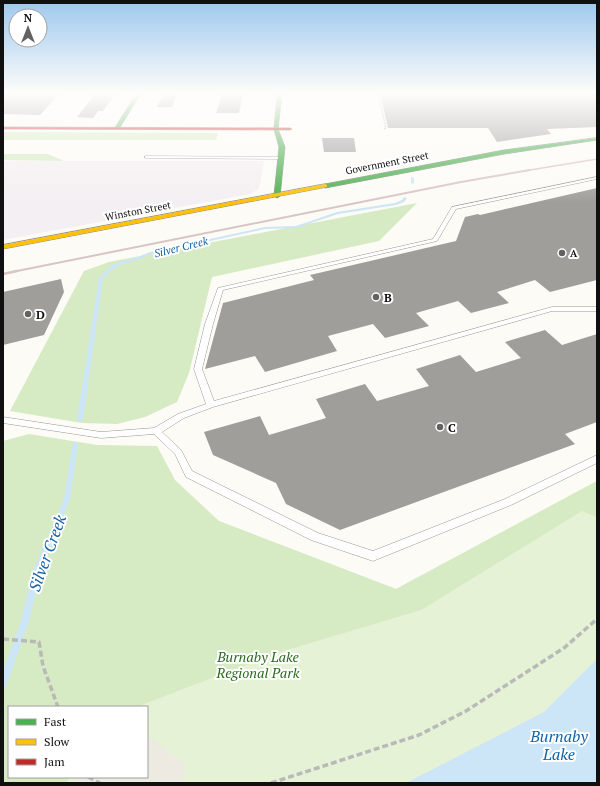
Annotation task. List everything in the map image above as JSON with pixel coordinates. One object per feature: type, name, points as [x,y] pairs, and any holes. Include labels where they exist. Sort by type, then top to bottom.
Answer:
[{"type":"street","points":[[276,130],[282,147]]},
{"type":"street","points":[[277,196],[282,147],[290,130]]},
{"type":"street","name":"Government Street","points":[[277,196],[504,152],[597,139]]},
{"type":"street","name":"Winston Street","points":[[3,247],[277,196]]},
{"type":"lane","points":[[147,157],[280,158]]},
{"type":"lane","points":[[211,405],[198,369],[209,324],[220,289],[435,240],[454,208],[597,178]]},
{"type":"lane","points":[[3,420],[101,434],[156,431],[181,416],[211,405],[552,309],[597,309]]},
{"type":"lane","points":[[156,431],[178,452],[189,474],[315,537],[373,556],[508,502],[597,459]]},
{"type":"path","points":[[270,783],[418,735],[466,711],[564,648],[597,619]]},
{"type":"path","points":[[5,639],[39,642],[43,666],[58,706]]},
{"type":"path","points":[[90,778],[100,783]]},
{"type":"shaded area","points":[[3,161],[264,161],[259,189],[250,194],[3,240]]},
{"type":"shaded area","points":[[148,736],[185,763],[184,783],[72,783],[75,778],[148,778]]},
{"type":"green space","points":[[3,132],[218,133],[216,140],[3,140]]},
{"type":"green space","points":[[3,154],[48,154],[64,161],[3,160]]},
{"type":"green space","points":[[417,203],[379,241],[212,277],[189,373],[177,402],[145,417],[117,424],[82,423],[10,411],[84,271],[109,262]]},
{"type":"green space","points":[[29,434],[97,445],[157,446],[175,480],[219,521],[396,589],[597,481],[597,517],[582,511],[421,610],[280,652],[139,706],[8,706],[8,778],[69,778],[66,783],[3,783],[3,441]]},
{"type":"green space","name":"Burnaby Lake Regional Park","points":[[597,481],[597,783],[3,783],[3,510],[219,521],[396,589]]},
{"type":"water","name":"Burnaby Lake","points":[[597,659],[597,783],[406,783],[544,712]]},
{"type":"building","points":[[489,130],[548,130],[551,134],[497,142]]},
{"type":"building","points":[[322,138],[354,138],[356,152],[324,152]]},
{"type":"building","name":"B","points":[[597,188],[597,280],[550,292],[535,280],[497,292],[509,303],[471,313],[458,301],[416,313],[429,326],[385,338],[373,324],[328,336],[337,351],[265,372],[255,356],[205,369],[223,303],[314,280],[310,275],[456,241],[465,217],[478,214],[480,215]]},
{"type":"building","name":"D","points":[[61,279],[64,292],[44,335],[3,345],[3,292]]},
{"type":"building","name":"C","points":[[545,330],[562,345],[597,334],[597,422],[565,434],[575,444],[340,530],[286,504],[276,483],[213,455],[204,432],[260,416],[269,435],[326,418],[316,399],[365,384],[377,401],[429,386],[416,369],[460,355],[476,372],[521,358],[505,342]]},
{"type":"waterway","name":"Silver Creek","points":[[412,178],[413,183]]},
{"type":"waterway","name":"Silver Creek","points":[[80,419],[101,278],[115,265],[150,253],[265,228],[296,227],[337,213],[396,204],[403,201],[405,198]]},
{"type":"waterway","name":"Silver Creek","points":[[3,684],[25,621],[37,571],[67,499],[75,444]]},
{"type":"railway","points":[[529,170],[597,159]]},
{"type":"railway","points":[[12,272],[461,182],[529,170]]},
{"type":"railway","points":[[524,171],[529,170]]},
{"type":"railway","points":[[3,274],[17,271]]},
{"type":"traffic: fast","points":[[276,130],[282,147],[277,196]]},
{"type":"traffic: fast","points":[[325,186],[504,152],[597,139]]},
{"type":"traffic: slow","points":[[3,247],[325,186]]},
{"type":"place","name":"A","points":[[562,253]]},
{"type":"place","name":"B","points":[[376,297]]},
{"type":"place","name":"D","points":[[28,314]]},
{"type":"place","name":"C","points":[[440,427]]}]
